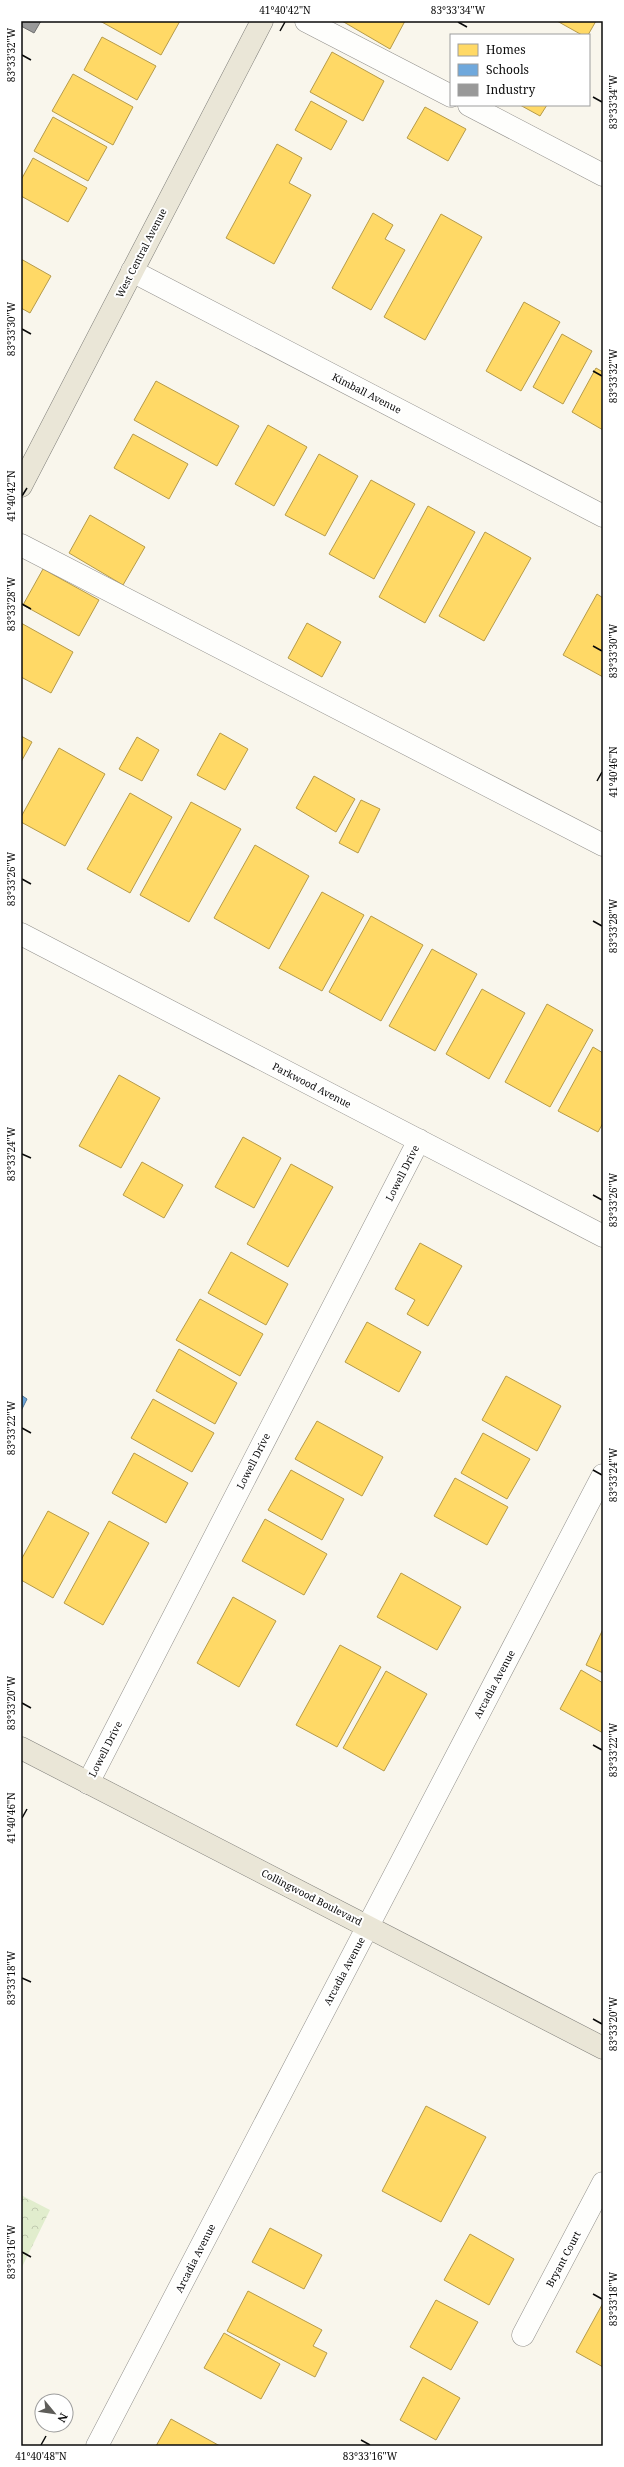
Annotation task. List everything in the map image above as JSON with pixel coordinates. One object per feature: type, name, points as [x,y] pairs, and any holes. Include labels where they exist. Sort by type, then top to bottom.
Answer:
[{"type":"main road","name":"West Central Avenue","points":[[21,486],[262,21]]},
{"type":"main road","name":"Collingwood Boulevard","points":[[21,1748],[603,2048]]},
{"type":"street","points":[[306,21],[450,95]]},
{"type":"street","points":[[471,106],[603,175]]},
{"type":"street","name":"Kimball Avenue","points":[[132,271],[603,516]]},
{"type":"street","points":[[21,545],[603,845]]},
{"type":"street","name":"Parkwood Avenue","points":[[21,934],[603,1236]]},
{"type":"street","name":"Lowell Drive","points":[[88,1782],[419,1140]]},
{"type":"street","name":"Arcadia Avenue","points":[[97,2446],[603,1475]]},
{"type":"street","name":"Bryant Court","points":[[523,2335],[603,2183]]},
{"type":"green space","points":[[21,2195],[50,2210],[21,2269]]},
{"type":"building: Homes","points":[[100,21],[180,21],[161,55]]},
{"type":"building: Homes","points":[[342,21],[405,21],[390,49]]},
{"type":"building: Homes","points":[[557,21],[596,21],[589,34],[580,34]]},
{"type":"building: Homes","points":[[102,37],[156,66],[137,100],[84,70]]},
{"type":"building: Homes","points":[[332,52],[384,81],[363,121],[310,92]]},
{"type":"building: Homes","points":[[73,74],[133,107],[113,145],[52,111]]},
{"type":"building: Homes","points":[[311,101],[347,121],[331,150],[295,130]]},
{"type":"building: Homes","points":[[522,106],[546,106],[540,116]]},
{"type":"building: Homes","points":[[425,107],[466,129],[448,161],[407,138]]},
{"type":"building: Homes","points":[[53,117],[107,147],[88,181],[34,151]]},
{"type":"building: Homes","points":[[277,144],[302,158],[289,183],[311,195],[274,264],[226,238]]},
{"type":"building: Homes","points":[[33,158],[87,188],[68,222],[21,196],[21,180]]},
{"type":"building: Homes","points":[[373,213],[393,225],[385,239],[405,250],[371,310],[332,288]]},
{"type":"building: Homes","points":[[441,214],[482,237],[425,340],[384,317]]},
{"type":"building: Homes","points":[[21,259],[51,276],[30,313],[21,308]]},
{"type":"building: Homes","points":[[524,302],[560,322],[521,391],[486,371]]},
{"type":"building: Homes","points":[[562,334],[592,351],[563,404],[533,387]]},
{"type":"building: Homes","points":[[596,368],[603,372],[603,430],[572,412]]},
{"type":"building: Homes","points":[[156,381],[239,426],[217,466],[134,420]]},
{"type":"building: Homes","points":[[268,425],[307,447],[274,506],[235,484]]},
{"type":"building: Homes","points":[[133,434],[188,464],[169,499],[114,468]]},
{"type":"building: Homes","points":[[319,454],[358,476],[325,536],[285,515]]},
{"type":"building: Homes","points":[[371,480],[415,504],[374,579],[329,554]]},
{"type":"building: Homes","points":[[428,506],[475,532],[425,623],[379,597]]},
{"type":"building: Homes","points":[[90,515],[145,547],[123,585],[69,553]]},
{"type":"building: Homes","points":[[485,532],[531,558],[484,641],[439,616]]},
{"type":"building: Homes","points":[[43,569],[99,600],[79,636],[23,605]]},
{"type":"building: Homes","points":[[597,594],[603,598],[603,677],[563,655]]},
{"type":"building: Homes","points":[[21,623],[73,652],[51,693],[21,677]]},
{"type":"building: Homes","points":[[307,623],[341,642],[322,677],[288,658]]},
{"type":"building: Homes","points":[[220,733],[248,749],[225,790],[197,775]]},
{"type":"building: Homes","points":[[21,736],[32,742],[21,762]]},
{"type":"building: Homes","points":[[137,737],[159,750],[142,781],[119,769]]},
{"type":"building: Homes","points":[[59,748],[105,774],[65,846],[21,822],[21,817]]},
{"type":"building: Homes","points":[[314,776],[355,799],[336,832],[296,808]]},
{"type":"building: Homes","points":[[130,793],[172,817],[130,893],[87,869]]},
{"type":"building: Homes","points":[[361,800],[380,809],[358,853],[339,843]]},
{"type":"building: Homes","points":[[191,802],[241,829],[189,922],[140,895]]},
{"type":"building: Homes","points":[[255,845],[309,876],[269,949],[214,918]]},
{"type":"building: Homes","points":[[322,892],[364,915],[322,991],[279,968]]},
{"type":"building: Homes","points":[[371,916],[423,945],[381,1021],[329,992]]},
{"type":"building: Homes","points":[[432,949],[477,974],[435,1051],[389,1026]]},
{"type":"building: Homes","points":[[482,989],[525,1013],[489,1079],[446,1054]]},
{"type":"building: Homes","points":[[547,1004],[593,1030],[550,1107],[505,1082]]},
{"type":"building: Homes","points":[[593,1047],[603,1053],[603,1123],[598,1132],[558,1111]]},
{"type":"building: Homes","points":[[119,1075],[160,1098],[121,1168],[79,1146]]},
{"type":"building: Homes","points":[[243,1137],[281,1158],[254,1208],[215,1187]]},
{"type":"building: Homes","points":[[142,1162],[183,1185],[164,1218],[123,1195]]},
{"type":"building: Homes","points":[[291,1164],[333,1187],[288,1267],[247,1244]]},
{"type":"building: Homes","points":[[420,1243],[462,1266],[428,1326],[407,1314],[415,1300],[395,1289]]},
{"type":"building: Homes","points":[[231,1252],[288,1284],[266,1325],[208,1293]]},
{"type":"building: Homes","points":[[200,1299],[263,1334],[240,1376],[176,1340]]},
{"type":"building: Homes","points":[[367,1322],[421,1352],[399,1392],[345,1362]]},
{"type":"building: Homes","points":[[179,1349],[237,1383],[215,1424],[156,1391]]},
{"type":"building: Homes","points":[[506,1376],[561,1406],[537,1451],[482,1420]]},
{"type":"building: Homes","points":[[153,1399],[214,1433],[192,1472],[131,1438]]},
{"type":"building: Homes","points":[[317,1421],[383,1457],[362,1496],[295,1459]]},
{"type":"building: Homes","points":[[483,1433],[530,1459],[507,1499],[461,1473]]},
{"type":"building: Homes","points":[[134,1453],[188,1483],[166,1523],[112,1493]]},
{"type":"building: Homes","points":[[291,1470],[344,1499],[322,1540],[268,1510]]},
{"type":"building: Homes","points":[[455,1478],[508,1507],[487,1545],[434,1516]]},
{"type":"building: Homes","points":[[48,1511],[89,1533],[53,1598],[21,1580],[21,1560]]},
{"type":"building: Homes","points":[[265,1519],[327,1554],[304,1595],[242,1561]]},
{"type":"building: Homes","points":[[109,1521],[149,1543],[103,1625],[64,1603]]},
{"type":"building: Homes","points":[[401,1573],[461,1607],[437,1650],[377,1617]]},
{"type":"building: Homes","points":[[233,1597],[276,1621],[239,1687],[197,1663]]},
{"type":"building: Homes","points":[[603,1629],[603,1673],[586,1665]]},
{"type":"building: Homes","points":[[340,1645],[381,1667],[337,1747],[296,1725]]},
{"type":"building: Homes","points":[[581,1670],[603,1683],[603,1733],[560,1709]]},
{"type":"building: Homes","points":[[386,1671],[427,1694],[384,1771],[343,1748]]},
{"type":"building: Homes","points":[[426,2106],[486,2137],[441,2222],[382,2191]]},
{"type":"building: Homes","points":[[270,2228],[322,2255],[304,2289],[252,2262]]},
{"type":"building: Homes","points":[[470,2234],[514,2259],[489,2305],[444,2280]]},
{"type":"building: Homes","points":[[248,2291],[322,2330],[313,2346],[327,2353],[315,2377],[227,2331]]},
{"type":"building: Homes","points":[[436,2300],[478,2322],[451,2370],[410,2347]]},
{"type":"building: Homes","points":[[603,2303],[603,2367],[576,2352]]},
{"type":"building: Homes","points":[[224,2333],[280,2364],[261,2399],[204,2368]]},
{"type":"building: Homes","points":[[423,2377],[460,2398],[436,2440],[400,2420]]},
{"type":"building: Homes","points":[[171,2419],[220,2446],[156,2446]]},
{"type":"building: Schools","points":[[21,1395],[27,1399],[21,1411]]},
{"type":"building: Industry","points":[[21,21],[41,21],[34,33],[21,26]]}]
